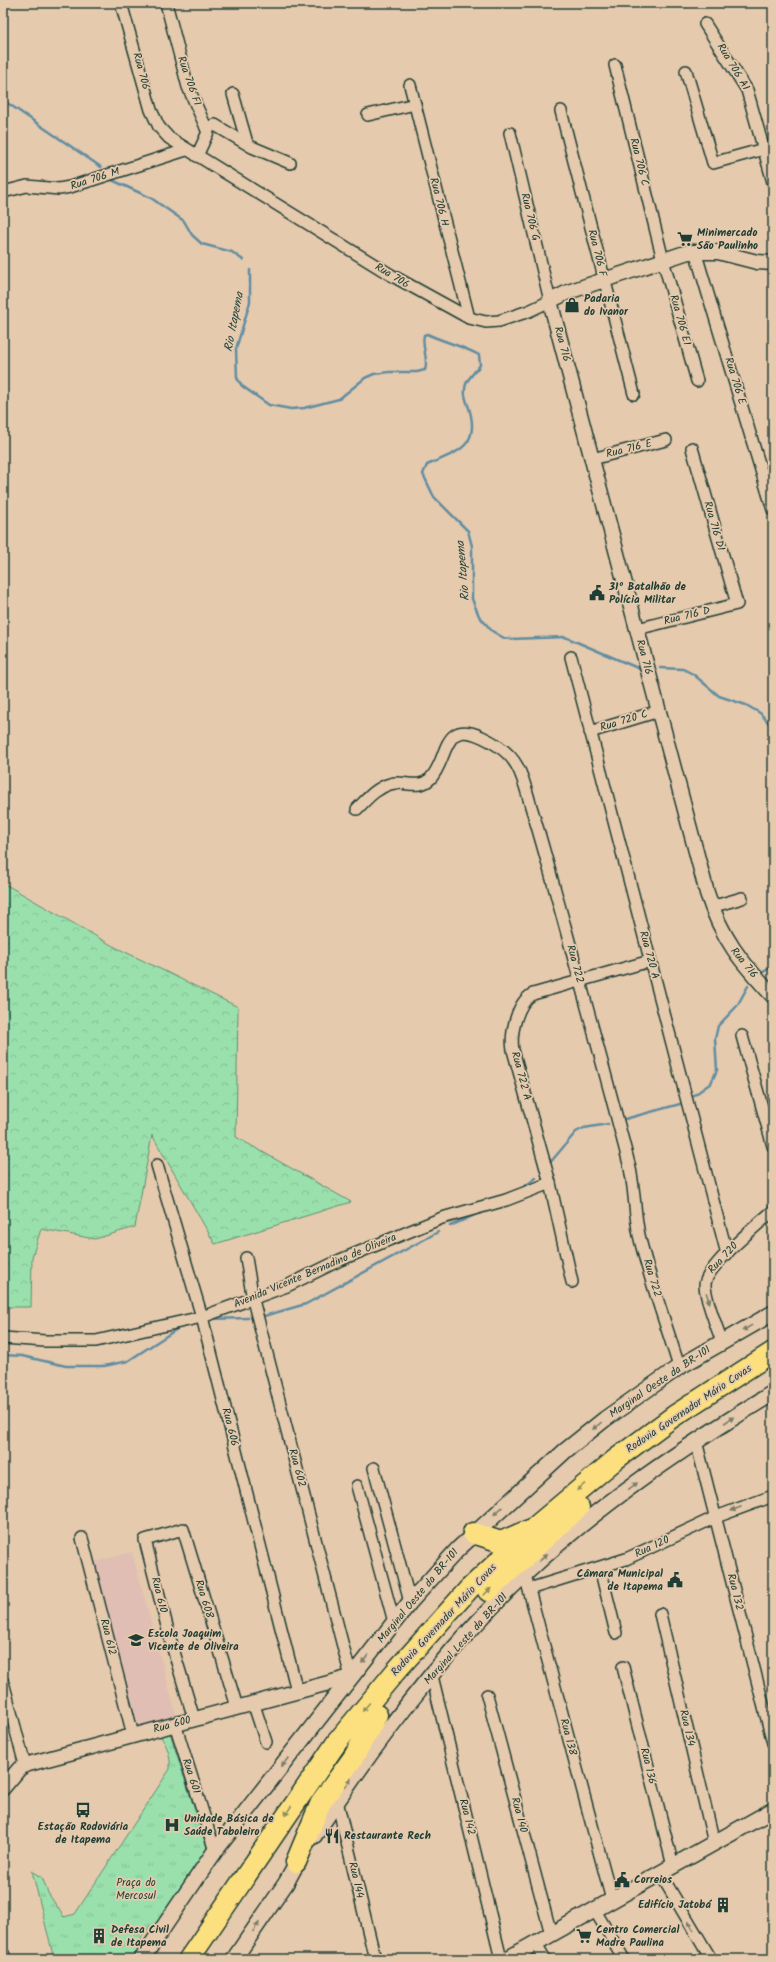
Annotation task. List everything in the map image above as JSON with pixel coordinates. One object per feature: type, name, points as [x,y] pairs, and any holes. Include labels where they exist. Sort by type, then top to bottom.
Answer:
[{"type":"highway","name":"Rodovia Governador Mário Covas","points":[[189,1959],[337,1742],[429,1633],[470,1589],[536,1526],[586,1482],[645,1437],[714,1389],[773,1352]]},
{"type":"highway","name":"Rodovia Governador Mário Covas","points":[[204,1959],[353,1743],[415,1668],[462,1616],[522,1558],[594,1493],[674,1431],[773,1367]]},
{"type":"highway","points":[[474,1533],[501,1542],[536,1526]]},
{"type":"highway","points":[[296,1862],[322,1802],[353,1758],[377,1715]]},
{"type":"main road","name":"Marginal Oeste da BR-101","points":[[142,1959],[215,1851],[410,1602],[474,1533],[565,1451],[605,1419],[679,1367],[773,1314]]},
{"type":"main road","name":"Marginal Leste da BR-101","points":[[234,1959],[283,1888],[296,1862],[375,1746],[470,1630],[525,1574],[607,1505],[696,1441],[773,1393]]},
{"type":"main road","points":[[507,1959],[773,1810]]},
{"type":"street","name":"Rua 706","points":[[121,3],[155,119],[169,138],[186,150],[391,275],[469,318],[486,322],[499,321],[529,311],[568,292],[663,260],[695,251],[718,252],[757,262],[773,263]]},
{"type":"street","name":"Rua 706 F1","points":[[166,3],[188,87],[206,128]]},
{"type":"street","name":"Rua 706 A1","points":[[705,24],[747,90],[773,182]]},
{"type":"street","name":"Rua 706 C","points":[[616,65],[663,260]]},
{"type":"street","points":[[686,71],[712,163],[764,149]]},
{"type":"street","name":"Rua 706 H","points":[[410,85],[469,318]]},
{"type":"street","points":[[233,94],[247,143]]},
{"type":"street","points":[[368,115],[415,104]]},
{"type":"street","name":"Rua 706 F","points":[[561,112],[634,394]]},
{"type":"street","points":[[197,156],[208,132],[206,128],[215,124],[247,143],[290,163]]},
{"type":"street","name":"Rua 706 G","points":[[510,133],[550,301]]},
{"type":"street","name":"Rua 706 M","points":[[3,192],[27,186],[58,189],[70,187],[186,150]]},
{"type":"street","name":"Rua 706 E","points":[[695,251],[773,510]]},
{"type":"street","name":"Rua 706 E1","points":[[663,260],[697,381]]},
{"type":"street","name":"Rua 716","points":[[550,301],[712,907],[719,926],[731,947],[748,970],[773,996]]},
{"type":"street","name":"Rua 716 E","points":[[592,459],[666,440]]},
{"type":"street","name":"Rua 716 D1","points":[[692,448],[737,604]]},
{"type":"street","name":"Rua 716 D","points":[[637,629],[737,604]]},
{"type":"street","name":"Rua 720 A","points":[[571,657],[727,1254]]},
{"type":"street","name":"Rua 720 C","points":[[590,732],[659,711]]},
{"type":"street","name":"Rua 722","points":[[357,809],[371,794],[384,786],[394,783],[418,784],[426,781],[431,777],[439,764],[448,741],[455,734],[464,733],[481,737],[504,751],[515,763],[522,779],[542,844],[579,980],[630,1169],[639,1234],[679,1367]]},
{"type":"street","points":[[712,907],[742,898]]},
{"type":"street","name":"Rua 722 A","points":[[572,1282],[550,1183],[513,1050],[512,1036],[522,1004],[529,996],[579,980],[650,961]]},
{"type":"street","points":[[742,1036],[773,1146]]},
{"type":"street","name":"Rua 606","points":[[157,1165],[202,1317],[298,1690]]},
{"type":"street","name":"Avenida Vicente Bernadino de Oliveira","points":[[3,1338],[45,1341],[96,1341],[202,1317],[253,1300],[287,1286],[340,1260],[442,1218],[506,1200],[550,1183]]},
{"type":"street","name":"Rua 720","points":[[722,1342],[704,1284],[707,1275],[773,1211]]},
{"type":"street","name":"Rua 602","points":[[246,1258],[253,1300],[351,1677]]},
{"type":"street","name":"Rua 132","points":[[696,1441],[773,1743]]},
{"type":"street","points":[[374,1468],[410,1602]]},
{"type":"street","points":[[357,1486],[394,1622]]},
{"type":"street","name":"Rua 120","points":[[529,1589],[626,1559],[716,1517],[773,1496]]},
{"type":"street","name":"Rua 608","points":[[145,1540],[183,1529],[237,1707]]},
{"type":"street","name":"Rua 612","points":[[82,1538],[133,1735]]},
{"type":"street","name":"Rua 610","points":[[145,1540],[171,1642],[194,1719]]},
{"type":"street","points":[[600,1568],[616,1633]]},
{"type":"street","name":"Rua 138","points":[[525,1574],[612,1900]]},
{"type":"street","name":"Rua 134","points":[[660,1614],[714,1843]]},
{"type":"street","name":"Rua 136","points":[[623,1667],[673,1866]]},
{"type":"street","name":"Rua 142","points":[[432,1676],[502,1959]]},
{"type":"street","name":"Rua 600","points":[[3,1788],[19,1769],[25,1765],[298,1690],[351,1677]]},
{"type":"street","points":[[3,1682],[25,1765]]},
{"type":"street","name":"Rua 140","points":[[487,1695],[551,1934]]},
{"type":"street","points":[[254,1702],[266,1742]]},
{"type":"street","name":"Rua 601","points":[[175,1724],[215,1851]]},
{"type":"street","name":"Rua 144","points":[[337,1801],[375,1959]]},
{"type":"street","points":[[660,1874],[711,1959]]},
{"type":"street","points":[[594,1909],[624,1959]]},
{"type":"street","points":[[536,1942],[545,1959]]},
{"type":"shaded area","name":"Escola Joaquim Vicente de Oliveira","points":[[132,1552],[177,1718],[139,1728],[94,1562]]},
{"type":"green space","points":[[3,883],[113,946],[238,1007],[236,1137],[351,1202],[215,1244],[152,1135],[135,1227],[95,1239],[41,1229],[32,1257],[31,1307],[3,1307]]},
{"type":"green space","name":"Praça do Mercosul","points":[[169,1730],[207,1848],[157,1923],[150,1926],[141,1938],[144,1946],[135,1959],[54,1959],[32,1871],[42,1877],[48,1893],[64,1917],[75,1914],[170,1769],[168,1750],[159,1734]]},
{"type":"waterway","name":"Rio Itapema","points":[[3,10],[7,3]]},
{"type":"waterway","name":"Rio Itapema","points":[[3,100],[101,167]]},
{"type":"waterway","name":"Rio Itapema","points":[[112,180],[151,198],[184,221],[192,235],[202,244],[232,252],[243,260]]},
{"type":"waterway","name":"Rio Itapema","points":[[250,270],[250,302],[236,349],[237,378],[242,386],[269,405],[291,409],[304,408],[339,399],[365,378],[374,374],[389,372],[417,372],[425,370],[426,361],[423,339],[424,335],[427,334],[479,355],[480,365],[468,379],[465,387],[465,396],[472,421],[472,432],[469,440],[457,452],[427,465],[423,474],[434,497],[468,531],[472,546],[472,599],[479,616],[492,631],[504,638],[565,637],[640,669]]},
{"type":"waterway","name":"Rio Itapema","points":[[660,668],[683,669],[693,674],[719,696],[746,705],[760,713],[773,728]]},
{"type":"waterway","points":[[760,974],[773,966]]},
{"type":"waterway","points":[[693,1096],[711,1083],[717,1070],[715,1039],[718,1026],[737,1006],[748,986]]},
{"type":"waterway","points":[[625,1119],[680,1104]]},
{"type":"waterway","points":[[549,1164],[576,1132],[584,1128],[608,1124]]},
{"type":"waterway","points":[[521,1189],[536,1178]]},
{"type":"waterway","points":[[450,1226],[479,1213]]},
{"type":"waterway","points":[[264,1316],[306,1304],[438,1232]]},
{"type":"waterway","points":[[210,1319],[248,1318]]},
{"type":"waterway","points":[[3,1355],[22,1356],[66,1366],[104,1366],[128,1361],[177,1329]]},
{"type":"place","name":"Minimercado São Paulinho","points":[[685,239]]},
{"type":"place","name":"Padaria do Ivanor","points":[[572,305]]},
{"type":"place","name":"31º Batalhão de Polícia Militar","points":[[597,593]]},
{"type":"place","name":"Câmara Municipal de Itapema","points":[[675,1580]]},
{"type":"place","name":"Escola Joaquim Vicente de Oliveira","points":[[136,1640]]},
{"type":"place","name":"Estação Rodoviária de Itapema","points":[[83,1810]]},
{"type":"place","name":"Unidade Básica de Saúde Taboleiro","points":[[172,1825]]},
{"type":"place","name":"Restaurante Rech","points":[[332,1836]]},
{"type":"place","name":"Correios","points":[[622,1880]]},
{"type":"place","name":"Edifício Jatobá","points":[[723,1905]]},
{"type":"place","name":"Defesa Civil de Itapema","points":[[99,1936]]},
{"type":"place","name":"Centro Comercial Madre Paulina","points":[[584,1936]]}]
